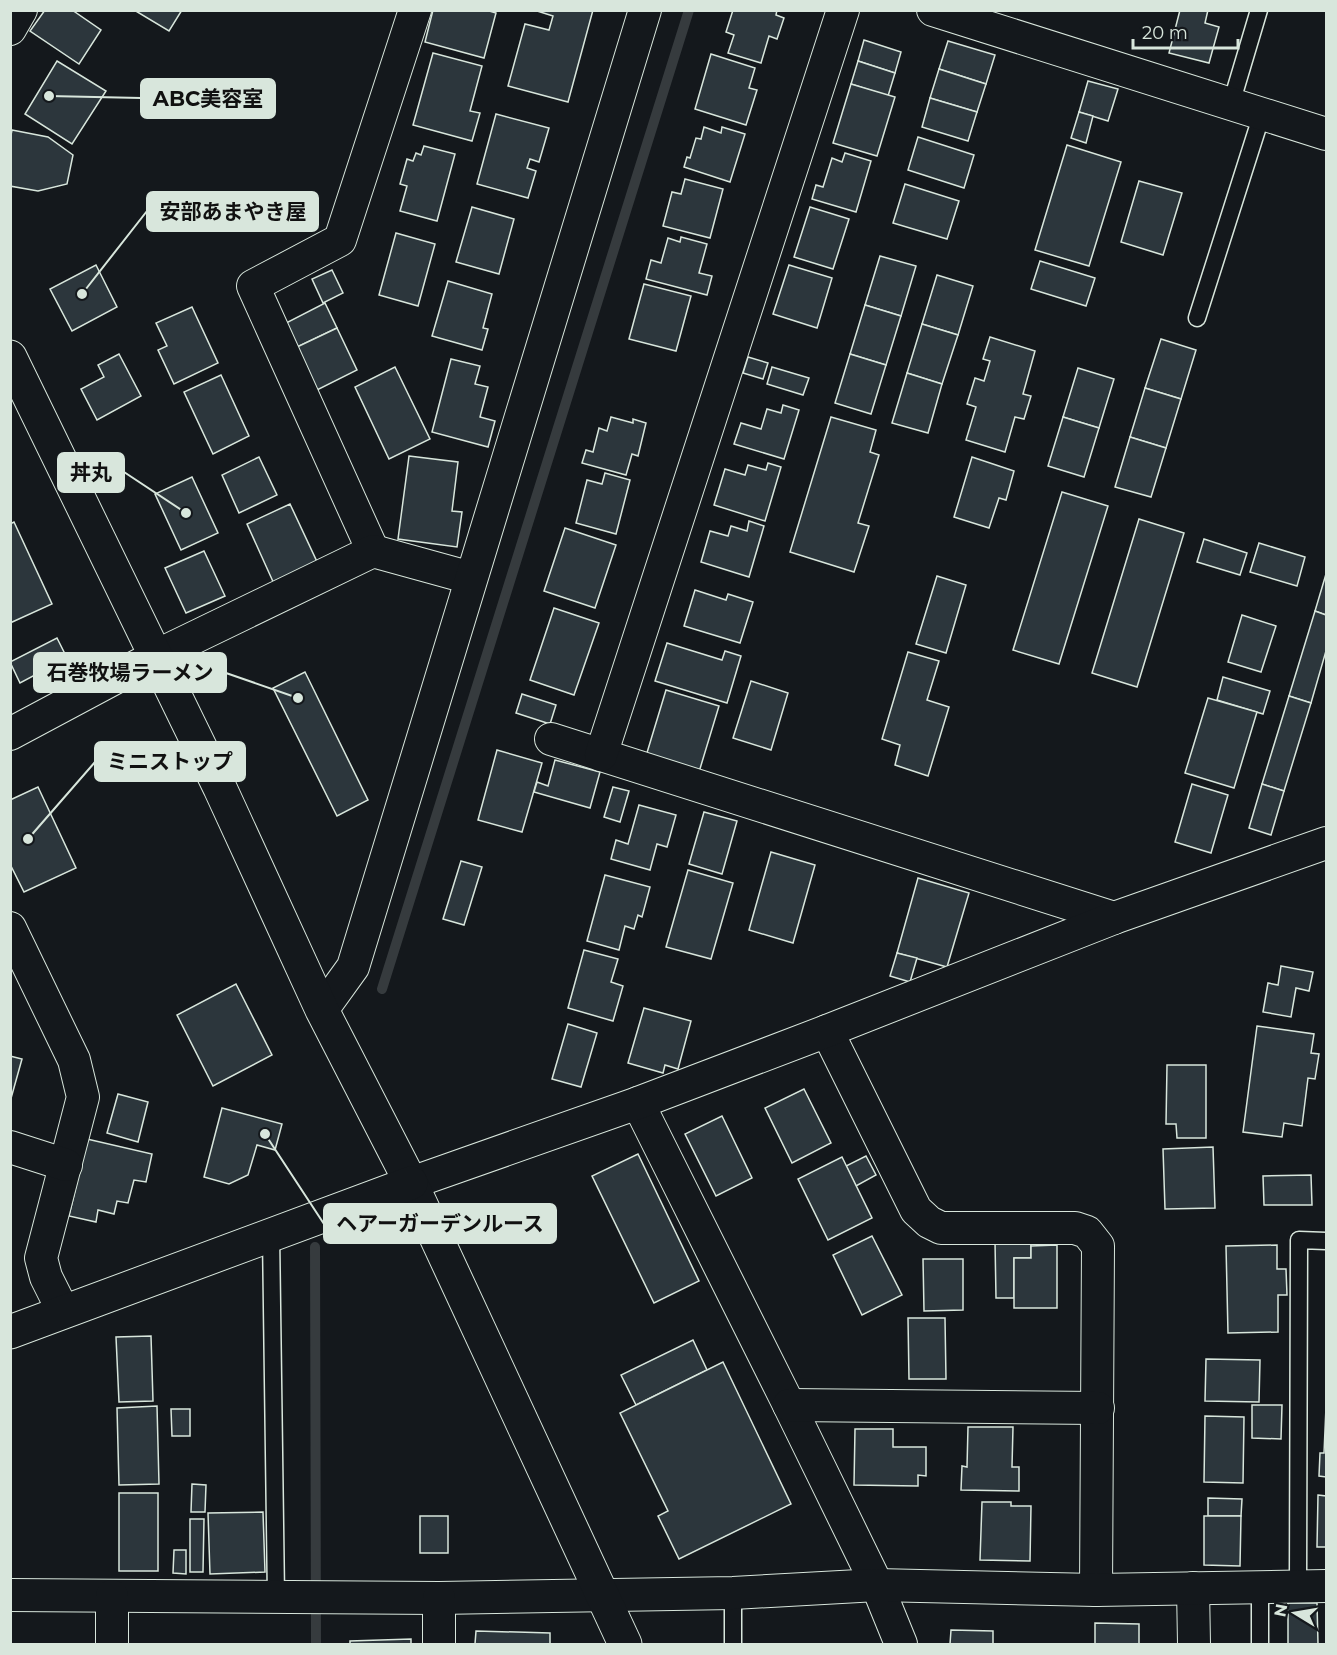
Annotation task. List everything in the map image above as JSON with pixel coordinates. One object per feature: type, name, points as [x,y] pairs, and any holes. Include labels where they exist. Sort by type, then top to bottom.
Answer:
[{"type":"street","points":[[10,29],[21,10]]},
{"type":"street","points":[[373,551],[253,286],[340,240],[416,10]]},
{"type":"street","points":[[322,1010],[353,967],[645,10]]},
{"type":"street","points":[[601,755],[843,10]]},
{"type":"street","points":[[933,10],[1326,134]]},
{"type":"street","points":[[10,357],[220,788],[322,1010],[411,1183],[625,1644]]},
{"type":"street","points":[[10,734],[156,656],[373,551],[471,578]]},
{"type":"street","points":[[551,739],[1114,918]]},
{"type":"street","points":[[10,1332],[271,1234],[638,1103],[1114,918],[1326,843]]},
{"type":"street","points":[[10,928],[75,1060],[83,1097],[41,1258],[46,1277],[63,1311]]},
{"type":"street","points":[[827,1031],[916,1210],[929,1222],[941,1228],[1075,1228],[1087,1232],[1098,1246],[1096,1590]]},
{"type":"street","points":[[638,1103],[877,1585],[901,1644]]},
{"type":"street","points":[[10,1147],[66,1165]]},
{"type":"street","points":[[789,1405],[1098,1408]]},
{"type":"street","points":[[10,1595],[440,1598],[733,1593],[877,1585],[1096,1590],[1312,1586]]},
{"type":"street","points":[[1193,1588],[1194,1644]]},
{"type":"street","points":[[112,1596],[112,1644]]},
{"type":"street","points":[[440,1598],[440,1644]]},
{"type":"lane","points":[[1231,104],[1259,10]]},
{"type":"lane","points":[[1197,318],[1262,114]]},
{"type":"lane","points":[[271,1234],[284,1597]]},
{"type":"lane","points":[[1312,1586],[1299,1240],[1326,1240]]},
{"type":"lane","points":[[1260,1587],[1260,1644]]},
{"type":"lane","points":[[733,1593],[733,1644]]},
{"type":"building","points":[[45,10],[72,10],[101,30],[79,64],[30,31]]},
{"type":"building","points":[[134,10],[182,10],[169,31]]},
{"type":"building","points":[[433,10],[486,10],[496,13],[484,58],[425,42]]},
{"type":"building","points":[[534,10],[593,10],[568,102],[508,86],[525,24],[549,30],[553,16]]},
{"type":"building","points":[[733,10],[777,10],[776,15],[784,18],[777,39],[769,36],[761,63],[728,53],[734,35],[726,32]]},
{"type":"building","points":[[1180,10],[1208,10],[1205,23],[1219,27],[1209,63],[1169,53]]},
{"type":"building","points":[[864,40],[901,52],[895,73],[858,61]]},
{"type":"building","points":[[948,41],[995,55],[986,84],[939,69]]},
{"type":"building","points":[[433,53],[482,66],[470,111],[480,113],[472,141],[413,125]]},
{"type":"building","points":[[711,54],[755,68],[749,88],[757,90],[746,125],[695,109]]},
{"type":"building","points":[[57,61],[106,91],[72,144],[25,114]]},
{"type":"building","points":[[858,61],[895,73],[888,96],[851,84]]},
{"type":"building","points":[[939,69],[986,84],[977,112],[930,98]]},
{"type":"building","points":[[1088,81],[1118,89],[1108,121],[1079,112]]},
{"type":"building","points":[[851,84],[895,97],[877,156],[833,143]]},
{"type":"building","points":[[930,98],[977,112],[968,141],[922,127]]},
{"type":"building","points":[[1079,112],[1093,116],[1086,143],[1071,138]]},
{"type":"building","points":[[496,114],[549,128],[539,162],[530,159],[527,168],[536,171],[528,198],[477,184]]},
{"type":"building","points":[[704,127],[721,133],[722,127],[745,134],[730,182],[684,167],[687,157],[690,158],[696,138],[701,139]]},
{"type":"building","points":[[12,130],[48,137],[73,155],[67,184],[38,191],[10,186]]},
{"type":"building","points":[[918,137],[974,155],[964,188],[908,170]]},
{"type":"building","points":[[1067,145],[1121,162],[1089,266],[1035,250]]},
{"type":"building","points":[[424,146],[455,154],[437,221],[400,211],[407,186],[400,184],[407,159],[413,161],[416,153],[421,155]]},
{"type":"building","points":[[845,153],[871,161],[856,212],[812,199],[816,185],[823,187],[832,158],[842,162]]},
{"type":"building","points":[[685,179],[723,189],[710,238],[663,226],[672,192],[681,194]]},
{"type":"building","points":[[1139,181],[1182,193],[1163,255],[1121,242]]},
{"type":"building","points":[[905,184],[959,201],[947,239],[893,223]]},
{"type":"building","points":[[472,207],[514,219],[499,274],[456,262]]},
{"type":"building","points":[[810,207],[849,219],[833,269],[794,257]]},
{"type":"building","points":[[396,233],[435,244],[418,306],[379,295]]},
{"type":"building","points":[[681,237],[707,244],[699,273],[712,276],[707,295],[646,279],[651,260],[661,263],[668,238],[680,242]]},
{"type":"building","points":[[880,256],[916,266],[901,316],[865,305]]},
{"type":"building","points":[[1040,261],[1095,278],[1086,306],[1031,289]]},
{"type":"building","points":[[96,265],[117,307],[72,331],[50,289]]},
{"type":"building","points":[[789,265],[832,278],[817,328],[773,314]]},
{"type":"building","points":[[332,270],[343,293],[323,303],[312,279]]},
{"type":"building","points":[[937,275],[973,286],[958,335],[922,324]]},
{"type":"building","points":[[448,281],[492,294],[483,328],[488,329],[482,350],[432,336]]},
{"type":"building","points":[[644,284],[691,296],[676,351],[629,339]]},
{"type":"building","points":[[325,303],[337,328],[297,347],[286,323]]},
{"type":"building","points":[[865,305],[901,316],[886,365],[850,354]]},
{"type":"building","points":[[192,307],[218,363],[174,384],[158,350],[167,346],[156,323]]},
{"type":"building","points":[[922,324],[958,335],[942,384],[907,373]]},
{"type":"building","points":[[337,328],[357,370],[317,390],[297,347]]},
{"type":"building","points":[[990,337],[1035,351],[1023,394],[1031,396],[1024,419],[1015,417],[1005,452],[966,440],[976,407],[967,404],[975,378],[984,381],[990,361],[983,359]]},
{"type":"building","points":[[1161,339],[1196,350],[1181,399],[1145,388]]},
{"type":"building","points":[[119,354],[141,396],[97,420],[81,389],[104,377],[98,365]]},
{"type":"building","points":[[850,354],[886,365],[871,414],[835,403]]},
{"type":"building","points":[[748,357],[768,363],[763,379],[743,373]]},
{"type":"building","points":[[451,359],[480,366],[475,384],[488,387],[480,417],[495,421],[488,447],[432,432]]},
{"type":"building","points":[[395,367],[430,439],[389,459],[355,387]]},
{"type":"building","points":[[772,367],[809,378],[803,395],[767,384]]},
{"type":"building","points":[[1078,368],[1114,379],[1099,428],[1063,417]]},
{"type":"building","points":[[907,373],[942,384],[928,433],[892,423]]},
{"type":"building","points":[[221,375],[249,436],[213,454],[184,392]]},
{"type":"building","points":[[1145,388],[1181,399],[1166,448],[1130,437]]},
{"type":"building","points":[[783,405],[799,410],[784,459],[734,444],[741,423],[761,429],[767,409],[781,413]]},
{"type":"building","points":[[611,417],[633,423],[633,419],[646,423],[638,456],[632,454],[626,475],[582,463],[586,450],[593,452],[599,428],[607,431]]},
{"type":"building","points":[[831,417],[876,430],[870,452],[879,455],[858,523],[869,526],[854,572],[790,552]]},
{"type":"building","points":[[1063,417],[1099,428],[1084,477],[1048,466]]},
{"type":"building","points":[[1130,437],[1166,448],[1151,497],[1115,487]]},
{"type":"building","points":[[409,456],[458,462],[452,511],[462,512],[457,547],[398,539]]},
{"type":"building","points":[[259,457],[277,495],[239,513],[222,475]]},
{"type":"building","points":[[972,457],[1014,471],[1006,500],[999,498],[989,528],[954,517]]},
{"type":"building","points":[[768,463],[781,467],[765,521],[714,505],[725,469],[745,475],[748,465],[766,470]]},
{"type":"building","points":[[605,473],[630,480],[616,534],[576,523],[587,480],[602,484]]},
{"type":"building","points":[[192,477],[218,533],[181,550],[155,494]]},
{"type":"building","points":[[1062,492],[1108,506],[1059,664],[1013,650]]},
{"type":"building","points":[[290,504],[319,566],[275,586],[247,524]]},
{"type":"building","points":[[1139,519],[1184,533],[1137,687],[1092,673]]},
{"type":"building","points":[[749,521],[764,526],[749,577],[701,562],[710,531],[728,536],[731,526],[747,531]]},
{"type":"building","points":[[14,522],[52,604],[10,623],[10,524]]},
{"type":"building","points":[[565,528],[616,545],[595,608],[544,591]]},
{"type":"building","points":[[1204,539],[1247,553],[1240,575],[1197,562]]},
{"type":"building","points":[[1259,543],[1305,557],[1297,586],[1250,572]]},
{"type":"building","points":[[204,551],[225,596],[186,613],[165,568]]},
{"type":"building","points":[[1326,574],[1326,615],[1315,611]]},
{"type":"building","points":[[937,576],[966,585],[946,653],[916,644]]},
{"type":"building","points":[[695,590],[726,600],[728,594],[753,602],[740,643],[684,626]]},
{"type":"building","points":[[554,608],[599,623],[574,695],[530,680]]},
{"type":"building","points":[[1315,611],[1326,615],[1326,651],[1311,703],[1289,696]]},
{"type":"building","points":[[1242,615],[1276,626],[1261,672],[1228,662]]},
{"type":"building","points":[[57,638],[67,658],[20,683],[10,662]]},
{"type":"building","points":[[667,643],[722,660],[725,651],[741,656],[727,703],[655,681]]},
{"type":"building","points":[[908,652],[939,661],[927,700],[949,707],[928,776],[895,765],[900,745],[882,739]]},
{"type":"building","points":[[305,672],[368,800],[337,816],[273,688]]},
{"type":"building","points":[[1223,677],[1270,691],[1263,714],[1217,700]]},
{"type":"building","points":[[751,681],[788,693],[771,750],[733,738]]},
{"type":"building","points":[[666,690],[719,706],[699,772],[646,756]]},
{"type":"building","points":[[522,694],[556,705],[550,724],[516,713]]},
{"type":"building","points":[[1289,696],[1311,703],[1284,791],[1262,784]]},
{"type":"building","points":[[1208,698],[1257,712],[1234,788],[1185,773]]},
{"type":"building","points":[[497,750],[542,763],[522,832],[478,820]]},
{"type":"building","points":[[555,760],[600,772],[590,808],[534,792],[537,782],[548,786]]},
{"type":"building","points":[[1192,784],[1228,795],[1211,853],[1175,842]]},
{"type":"building","points":[[1262,784],[1284,791],[1271,835],[1249,828]]},
{"type":"building","points":[[38,787],[76,868],[24,892],[10,864],[10,800]]},
{"type":"building","points":[[613,787],[629,791],[620,822],[604,817]]},
{"type":"building","points":[[639,805],[676,815],[667,847],[657,844],[650,870],[611,859],[616,840],[628,844]]},
{"type":"building","points":[[704,812],[737,821],[722,874],[689,864]]},
{"type":"building","points":[[771,852],[815,865],[793,943],[749,930]]},
{"type":"building","points":[[461,861],[482,867],[464,925],[443,919]]},
{"type":"building","points":[[688,870],[733,883],[711,959],[666,947]]},
{"type":"building","points":[[605,875],[650,887],[642,917],[638,915],[634,929],[625,926],[619,950],[587,941]]},
{"type":"building","points":[[918,878],[969,893],[947,967],[897,953]]},
{"type":"building","points":[[584,950],[618,959],[611,982],[623,986],[613,1021],[568,1008]]},
{"type":"building","points":[[897,953],[917,958],[910,982],[890,976]]},
{"type":"building","points":[[1281,966],[1313,972],[1309,991],[1296,988],[1291,1017],[1263,1012],[1268,983],[1278,985]]},
{"type":"building","points":[[236,984],[272,1055],[213,1086],[177,1015]]},
{"type":"building","points":[[644,1008],[691,1021],[678,1069],[665,1065],[663,1073],[628,1063]]},
{"type":"building","points":[[568,1024],[597,1033],[581,1087],[552,1079]]},
{"type":"building","points":[[1257,1026],[1314,1034],[1311,1053],[1319,1054],[1315,1079],[1308,1078],[1302,1126],[1284,1123],[1282,1137],[1243,1132]]},
{"type":"building","points":[[10,1056],[22,1059],[10,1102]]},
{"type":"building","points":[[1167,1065],[1206,1065],[1206,1138],[1177,1138],[1176,1124],[1166,1124]]},
{"type":"building","points":[[804,1089],[831,1143],[792,1163],[765,1108]]},
{"type":"building","points":[[118,1094],[148,1102],[138,1142],[107,1133]]},
{"type":"building","points":[[222,1108],[282,1124],[275,1150],[257,1145],[248,1175],[229,1184],[204,1177]]},
{"type":"building","points":[[722,1116],[752,1178],[716,1196],[685,1134]]},
{"type":"building","points":[[87,1139],[152,1154],[146,1182],[134,1180],[128,1203],[117,1201],[114,1214],[98,1210],[96,1222],[69,1216]]},
{"type":"building","points":[[1213,1147],[1215,1208],[1165,1209],[1163,1149]]},
{"type":"building","points":[[638,1154],[699,1281],[654,1303],[592,1176]]},
{"type":"building","points":[[866,1156],[876,1175],[856,1186],[846,1166]]},
{"type":"building","points":[[842,1157],[872,1218],[828,1240],[798,1179]]},
{"type":"building","points":[[1311,1175],[1312,1205],[1264,1205],[1263,1176]]},
{"type":"building","points":[[872,1236],[902,1295],[862,1315],[833,1255]]},
{"type":"building","points":[[1031,1240],[1031,1258],[1014,1258],[1014,1298],[996,1298],[995,1241]]},
{"type":"building","points":[[1057,1245],[1057,1308],[1014,1308],[1014,1258],[1031,1258],[1031,1246]]},
{"type":"building","points":[[1277,1245],[1277,1269],[1286,1269],[1287,1295],[1278,1295],[1278,1332],[1228,1333],[1226,1246]]},
{"type":"building","points":[[923,1259],[963,1259],[963,1310],[924,1311]]},
{"type":"building","points":[[908,1318],[945,1318],[946,1379],[909,1379]]},
{"type":"building","points":[[151,1336],[153,1401],[119,1402],[116,1337]]},
{"type":"building","points":[[693,1340],[707,1370],[636,1405],[621,1375]]},
{"type":"building","points":[[1206,1359],[1260,1360],[1259,1402],[1205,1401]]},
{"type":"building","points":[[723,1362],[791,1504],[679,1559],[658,1516],[668,1511],[620,1413]]},
{"type":"building","points":[[1252,1405],[1282,1405],[1281,1439],[1252,1438]]},
{"type":"building","points":[[157,1406],[159,1484],[119,1485],[117,1408]]},
{"type":"building","points":[[1326,1407],[1326,1477],[1319,1476],[1320,1453],[1324,1453]]},
{"type":"building","points":[[171,1409],[190,1409],[190,1436],[172,1436]]},
{"type":"building","points":[[1205,1416],[1244,1417],[1243,1483],[1204,1482]]},
{"type":"building","points":[[968,1427],[1013,1427],[1012,1467],[1019,1467],[1019,1491],[961,1490],[962,1466],[967,1467]]},
{"type":"building","points":[[855,1429],[893,1429],[893,1447],[926,1447],[926,1476],[918,1475],[918,1486],[854,1485]]},
{"type":"building","points":[[192,1484],[206,1485],[205,1512],[191,1512]]},
{"type":"building","points":[[119,1493],[158,1493],[158,1571],[119,1571]]},
{"type":"building","points":[[1318,1495],[1326,1496],[1326,1547],[1317,1547]]},
{"type":"building","points":[[1208,1498],[1242,1499],[1241,1516],[1208,1516]]},
{"type":"building","points":[[982,1502],[1011,1502],[1011,1506],[1031,1506],[1030,1561],[980,1560]]},
{"type":"building","points":[[263,1512],[265,1572],[210,1574],[208,1513]]},
{"type":"building","points":[[420,1516],[448,1516],[448,1553],[420,1553]]},
{"type":"building","points":[[1204,1516],[1241,1516],[1240,1566],[1204,1565]]},
{"type":"building","points":[[190,1519],[204,1519],[203,1572],[190,1572]]},
{"type":"building","points":[[174,1550],[186,1550],[186,1574],[173,1573]]},
{"type":"building","points":[[1288,1603],[1317,1603],[1318,1644],[1288,1644]]},
{"type":"building","points":[[1095,1623],[1139,1624],[1139,1644],[1095,1644]]},
{"type":"building","points":[[951,1630],[993,1631],[993,1644],[950,1644]]},
{"type":"building","points":[[476,1631],[550,1633],[550,1644],[475,1644]]},
{"type":"building","points":[[411,1639],[411,1644],[350,1644],[350,1641]]},
{"type":"waterway","points":[[382,989],[689,10]]},
{"type":"waterway","points":[[315,1247],[316,1644]]},
{"type":"place","name":"ABC美容室","points":[[49,96]]},
{"type":"place","name":"安部あまやき屋","points":[[82,294]]},
{"type":"place","name":"丼丸","points":[[186,513]]},
{"type":"place","name":"石巻牧場ラーメン","points":[[298,698]]},
{"type":"place","name":"ミニストップ","points":[[28,839]]},
{"type":"place","name":"ヘアーガーデンルース","points":[[265,1134]]}]
